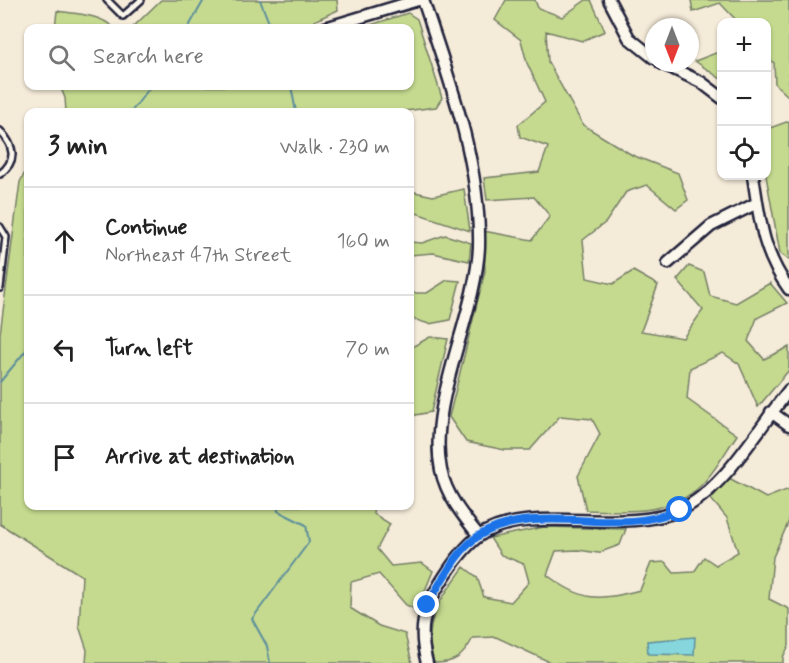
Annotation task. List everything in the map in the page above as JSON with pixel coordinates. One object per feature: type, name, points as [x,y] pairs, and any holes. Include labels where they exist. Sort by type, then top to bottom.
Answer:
[{"type":"street","points":[[339,24],[421,0],[468,149],[477,213],[479,247],[476,278],[441,417],[438,443],[441,470],[450,494],[479,536]]},
{"type":"street","points":[[609,0],[629,38],[645,51]]},
{"type":"street","points":[[680,72],[701,82],[717,94]]},
{"type":"street","points":[[754,180],[766,252],[789,289]]},
{"type":"street","points":[[668,263],[711,226],[757,203]]},
{"type":"street","points":[[427,663],[421,642],[427,605],[458,558],[479,536],[505,525],[531,522],[631,521],[657,518],[680,510],[708,492],[789,390]]},
{"type":"street","points":[[771,412],[789,425]]},
{"type":"lane","points":[[106,0],[123,16],[141,0]]},
{"type":"lane","points":[[0,131],[11,142],[13,150],[8,168],[0,173]]},
{"type":"lane","points":[[0,227],[6,237],[0,288]]},
{"type":"green space","points":[[161,0],[337,0],[338,10],[314,21],[314,24],[136,24]]},
{"type":"green space","points":[[506,0],[535,0],[538,8],[562,17],[586,0],[591,0],[605,31],[582,41],[546,31],[548,62],[583,125],[632,155],[678,173],[688,200],[676,209],[647,185],[626,192],[606,222],[583,240],[587,278],[613,284],[633,271],[658,285],[641,331],[683,338],[703,310],[677,280],[689,266],[704,272],[710,296],[736,303],[770,283],[787,303],[757,318],[748,341],[764,359],[789,347],[789,370],[758,407],[739,364],[723,353],[690,368],[687,399],[737,435],[702,485],[671,504],[643,510],[586,510],[578,476],[600,434],[592,419],[560,416],[530,450],[505,450],[466,442],[449,417],[485,271],[483,231],[532,240],[550,216],[534,197],[487,200],[484,178],[539,172],[548,147],[520,137],[518,125],[545,102],[527,63],[521,40],[495,20]]},
{"type":"green space","points":[[691,0],[789,0],[789,97],[775,84],[774,63],[771,61],[771,18],[734,18],[720,3],[693,12]]},
{"type":"green space","points":[[57,11],[95,17],[109,24],[55,24]]},
{"type":"green space","points":[[408,13],[417,19],[442,98],[436,107],[414,110],[414,108],[66,108],[62,90],[414,90],[414,24],[374,24]]},
{"type":"green space","points":[[717,53],[717,76],[699,64],[699,59]]},
{"type":"green space","points":[[789,121],[789,260],[780,253],[767,180],[771,180],[771,128]]},
{"type":"green space","points":[[24,174],[24,510],[373,510],[374,514],[390,524],[377,549],[391,566],[422,563],[433,571],[417,610],[406,605],[379,574],[351,582],[350,608],[379,626],[405,634],[412,663],[86,663],[87,650],[79,626],[82,576],[0,524],[0,334],[20,182]]},
{"type":"green space","points":[[464,189],[470,231],[414,212],[414,192],[433,196]]},
{"type":"green space","points":[[445,235],[471,243],[469,261],[433,253],[414,255],[414,242],[422,243]]},
{"type":"green space","points":[[447,280],[460,281],[450,320],[429,324],[414,319],[414,293],[427,293]]},
{"type":"green space","points":[[430,337],[448,339],[431,412],[414,415],[414,346]]},
{"type":"green space","points":[[729,478],[766,498],[789,489],[789,521],[773,557],[769,599],[789,609],[789,646],[783,657],[783,663],[552,663],[496,637],[473,638],[458,658],[448,662],[434,663],[430,635],[432,623],[441,600],[464,567],[477,577],[484,597],[511,602],[529,582],[524,564],[501,555],[490,538],[544,527],[626,529],[620,545],[598,553],[578,550],[556,551],[547,575],[581,595],[591,597],[613,596],[640,590],[651,563],[665,562],[674,573],[694,572],[704,557],[716,565],[738,552],[727,518],[711,499]]},
{"type":"water","points":[[695,637],[694,655],[648,654],[647,641]]},
{"type":"waterway","points":[[190,24],[204,0]]},
{"type":"waterway","points":[[260,0],[269,24]]},
{"type":"waterway","points":[[134,108],[148,90]]},
{"type":"waterway","points":[[292,90],[295,108]]},
{"type":"waterway","points":[[0,382],[24,353]]},
{"type":"waterway","points":[[270,663],[267,646],[252,619],[309,542],[306,525],[278,510]]},
{"type":"route","points":[[427,605],[458,558],[479,536],[505,525],[582,520],[631,521],[657,518],[680,510]]}]
